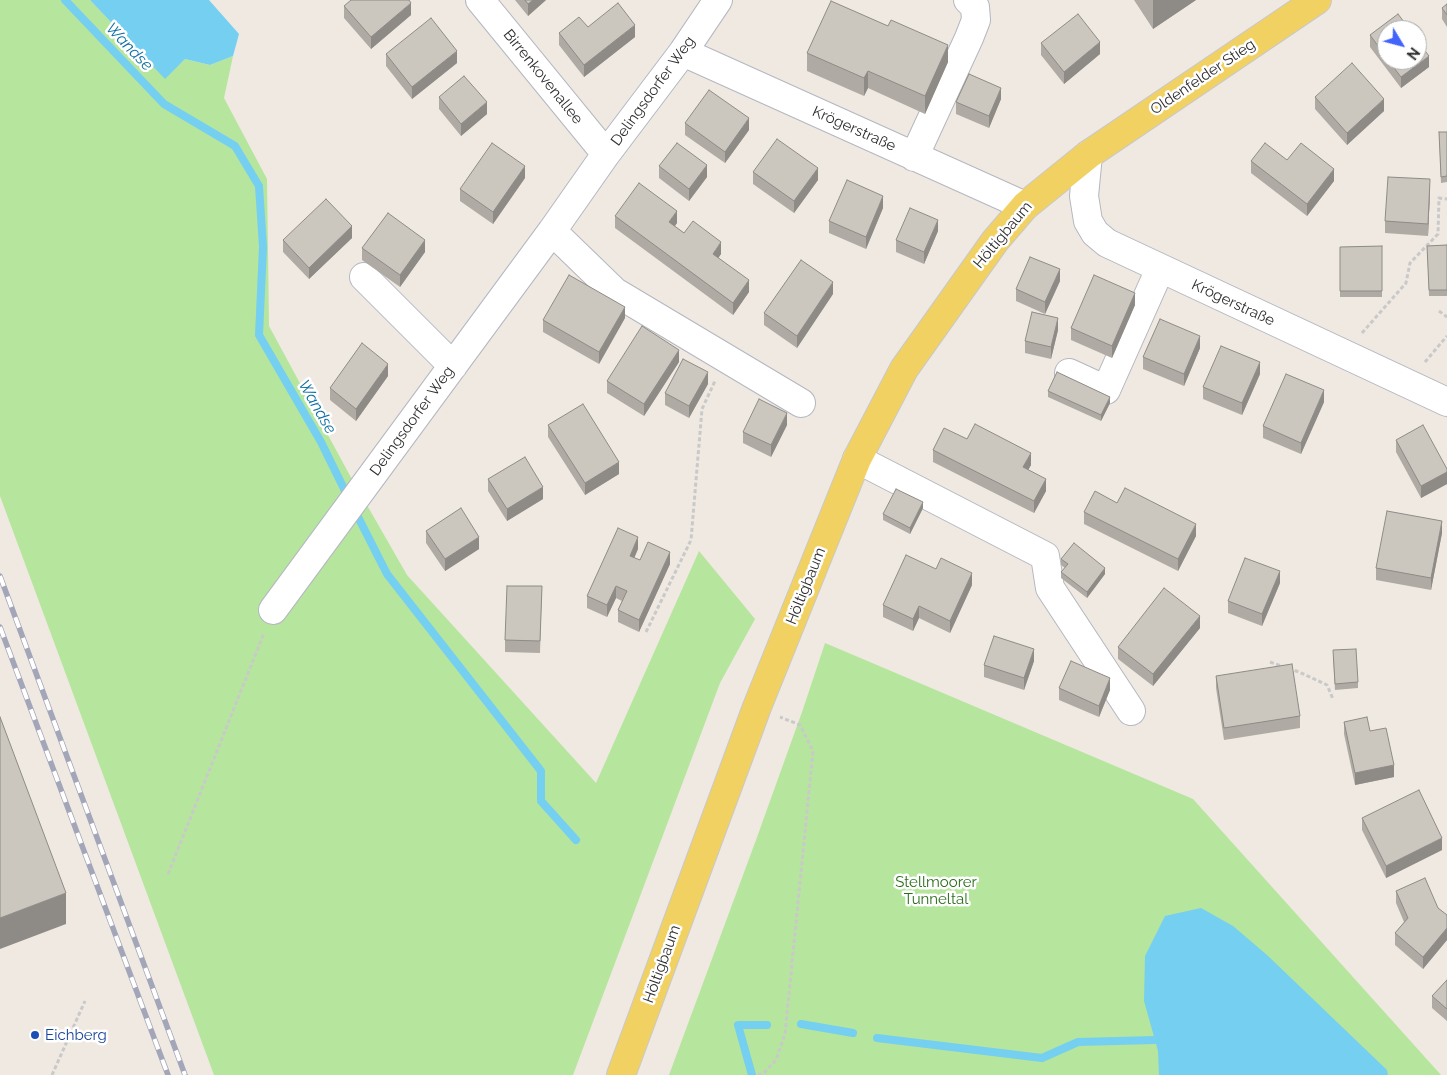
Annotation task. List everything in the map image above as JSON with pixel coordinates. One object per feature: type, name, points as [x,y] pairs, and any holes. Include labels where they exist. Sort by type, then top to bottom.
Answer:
[{"type":"main road","name":"Oldenfelder Stieg","points":[[1088,155],[1317,0]]},
{"type":"main road","name":"Höltigbaum","points":[[621,1075],[756,707],[857,459],[904,369],[995,241],[1025,206],[1088,155]]},
{"type":"street","name":"Birrenkovenallee","points":[[480,0],[606,154]]},
{"type":"street","name":"Delingsdorfer Weg","points":[[273,610],[552,231],[606,154],[683,52],[718,0]]},
{"type":"street","points":[[914,157],[976,20],[974,7],[968,0]]},
{"type":"street","name":"Krögerstraße","points":[[683,52],[1025,206]]},
{"type":"street","name":"Krögerstraße","points":[[1088,155],[1084,196],[1087,216],[1090,227],[1107,243],[1447,402]]},
{"type":"street","points":[[552,231],[615,292],[802,403]]},
{"type":"street","points":[[1069,373],[1106,390],[1160,269]]},
{"type":"street","points":[[364,277],[452,366]]},
{"type":"street","points":[[857,459],[1045,556],[1050,588],[1131,711]]},
{"type":"path","points":[[1344,354],[1406,283],[1410,264],[1438,234],[1439,198],[1447,198]]},
{"type":"path","points":[[1439,311],[1447,317]]},
{"type":"path","points":[[1407,383],[1447,336]]},
{"type":"path","points":[[646,632],[691,540],[702,409],[725,357]]},
{"type":"path","points":[[168,874],[273,610]]},
{"type":"path","points":[[1270,662],[1298,672],[1327,686],[1333,699]]},
{"type":"path","points":[[756,707],[800,725],[813,751],[785,1034],[776,1060],[764,1072],[758,1075]]},
{"type":"path","points":[[52,1075],[85,1002]]},
{"type":"green space","points":[[0,0],[90,0],[165,78],[185,59],[210,65],[233,56],[224,98],[267,179],[269,326],[348,472],[407,575],[596,783],[699,551],[755,619],[720,683],[573,1075],[214,1075],[0,496]]},
{"type":"green space","name":"Stellmoorer Tunneltal","points":[[825,643],[1193,799],[1441,1075],[669,1075],[756,840]]},
{"type":"water","points":[[90,0],[209,0],[239,34],[233,56],[210,65],[185,59],[165,79]]},
{"type":"water","points":[[1201,908],[1233,926],[1267,955],[1387,1070],[1388,1075],[1159,1075],[1158,1051],[1144,1001],[1145,956],[1165,916]]},
{"type":"building","points":[[351,0],[409,0],[411,3],[371,37],[344,6]]},
{"type":"building","points":[[525,0],[533,0],[528,4]]},
{"type":"building","points":[[831,1],[888,26],[891,20],[948,45],[925,96],[868,71],[864,78],[807,53]]},
{"type":"building","points":[[618,3],[635,25],[584,65],[559,33],[579,17],[588,27]]},
{"type":"building","points":[[1447,4],[1447,15],[1442,8]]},
{"type":"building","points":[[1078,14],[1100,42],[1064,72],[1041,43]]},
{"type":"building","points":[[1398,14],[1402,20],[1390,20]]},
{"type":"building","points":[[431,18],[457,51],[412,87],[386,54]]},
{"type":"building","points":[[1377,30],[1377,44],[1370,35]]},
{"type":"building","points":[[1352,63],[1384,99],[1347,133],[1315,97]]},
{"type":"building","points":[[1396,70],[1410,70],[1401,77]]},
{"type":"building","points":[[969,74],[1001,88],[989,116],[956,102]]},
{"type":"building","points":[[464,76],[487,102],[461,124],[439,97]]},
{"type":"building","points":[[709,90],[749,118],[725,152],[685,123]]},
{"type":"building","points":[[1439,132],[1447,132],[1447,176],[1441,177]]},
{"type":"building","points":[[777,139],[818,168],[794,201],[753,172]]},
{"type":"building","points":[[492,143],[525,166],[493,212],[460,189]]},
{"type":"building","points":[[677,143],[707,165],[689,189],[659,166]]},
{"type":"building","points":[[1265,143],[1287,160],[1301,143],[1334,169],[1307,204],[1251,161]]},
{"type":"building","points":[[1388,177],[1430,179],[1428,224],[1385,221]]},
{"type":"building","points":[[847,180],[883,196],[866,237],[829,221]]},
{"type":"building","points":[[639,183],[677,211],[669,222],[684,233],[693,221],[721,242],[713,254],[749,280],[733,303],[615,216]]},
{"type":"building","points":[[326,199],[352,226],[309,268],[283,240]]},
{"type":"building","points":[[910,208],[938,220],[924,252],[896,240]]},
{"type":"building","points":[[388,213],[425,240],[400,275],[362,248]]},
{"type":"building","points":[[1447,245],[1447,290],[1429,290],[1427,246]]},
{"type":"building","points":[[1382,246],[1382,291],[1340,291],[1340,247]]},
{"type":"building","points":[[1030,257],[1060,269],[1045,302],[1016,289]]},
{"type":"building","points":[[801,260],[833,282],[797,336],[764,313]]},
{"type":"building","points":[[569,275],[625,307],[599,352],[543,320]]},
{"type":"building","points":[[1094,275],[1135,293],[1112,346],[1071,328]]},
{"type":"building","points":[[1032,312],[1058,318],[1051,347],[1025,341]]},
{"type":"building","points":[[1160,319],[1200,336],[1184,374],[1143,357]]},
{"type":"building","points":[[642,326],[679,350],[644,404],[607,381]]},
{"type":"building","points":[[362,343],[388,364],[356,409],[330,388]]},
{"type":"building","points":[[1221,346],[1260,362],[1242,403],[1203,387]]},
{"type":"building","points":[[683,359],[708,372],[689,406],[665,393]]},
{"type":"building","points":[[1057,372],[1110,397],[1101,415],[1048,391]]},
{"type":"building","points":[[1286,374],[1324,390],[1301,443],[1263,426]]},
{"type":"building","points":[[759,399],[787,413],[771,445],[743,432]]},
{"type":"building","points":[[583,404],[619,462],[585,483],[548,425]]},
{"type":"building","points":[[975,424],[1031,453],[1023,467],[1046,479],[1034,501],[933,450],[944,428],[967,439]]},
{"type":"building","points":[[1423,425],[1447,472],[1421,486],[1396,440]]},
{"type":"building","points":[[525,457],[543,487],[507,509],[488,479]]},
{"type":"building","points":[[1125,488],[1196,524],[1178,559],[1084,512],[1095,491],[1117,503]]},
{"type":"building","points":[[896,489],[923,502],[910,528],[883,514]]},
{"type":"building","points":[[461,508],[479,537],[445,559],[426,531]]},
{"type":"building","points":[[1387,511],[1442,521],[1431,578],[1376,568]]},
{"type":"building","points":[[618,528],[638,537],[630,556],[640,560],[648,542],[670,552],[639,620],[618,610],[627,591],[616,586],[607,605],[587,596]]},
{"type":"building","points":[[1074,543],[1105,568],[1087,592],[1061,572],[1068,564],[1061,559]]},
{"type":"building","points":[[906,555],[936,569],[941,558],[972,573],[950,621],[919,606],[913,619],[883,605]]},
{"type":"building","points":[[1245,558],[1280,571],[1262,614],[1228,601]]},
{"type":"building","points":[[507,586],[542,586],[540,641],[505,640]]},
{"type":"building","points":[[1164,588],[1200,616],[1153,674],[1118,647]]},
{"type":"building","points":[[994,636],[1034,649],[1024,678],[984,665]]},
{"type":"building","points":[[1356,649],[1358,682],[1335,684],[1333,650]]},
{"type":"building","points":[[1071,661],[1110,678],[1099,706],[1059,688]]},
{"type":"building","points":[[1292,664],[1300,716],[1224,728],[1216,676]]},
{"type":"building","points":[[0,717],[66,893],[0,918]]},
{"type":"building","points":[[1367,717],[1370,731],[1386,728],[1394,765],[1355,773],[1344,722]]},
{"type":"building","points":[[1419,790],[1442,838],[1386,866],[1362,818]]},
{"type":"building","points":[[1425,878],[1438,908],[1447,915],[1447,928],[1423,957],[1395,933],[1408,918],[1396,891]]},
{"type":"building","points":[[1447,980],[1447,1009],[1432,996]]},
{"type":"waterway","name":"Wandse","points":[[65,0],[164,104],[235,146],[259,186],[263,247],[259,335],[321,442],[349,499]]},
{"type":"waterway","name":"Wandse","points":[[354,509],[387,574],[541,771],[541,801],[576,840]]},
{"type":"waterway","points":[[801,1024],[853,1033]]},
{"type":"waterway","name":"Wandse","points":[[752,1075],[738,1025],[767,1025]]},
{"type":"waterway","points":[[877,1038],[1042,1058],[1078,1042],[1155,1040]]},
{"type":"railway","points":[[0,576],[185,1075]]},
{"type":"railway","points":[[0,627],[168,1075]]},
{"type":"place","name":"Eichberg","points":[[35,1035]]}]
